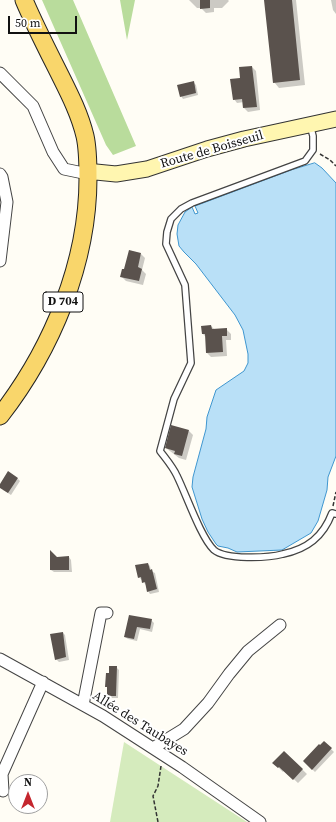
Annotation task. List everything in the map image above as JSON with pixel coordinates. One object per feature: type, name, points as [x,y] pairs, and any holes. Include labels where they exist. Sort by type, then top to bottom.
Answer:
[{"type":"main road","name":"D 704","points":[[0,416],[20,389],[34,366],[48,339],[70,285],[77,260],[88,198],[85,137],[81,121],[24,0]]},
{"type":"main road","name":"Route de Boisseuil","points":[[88,174],[96,172],[116,174],[147,169],[229,143],[336,119]]},
{"type":"street","points":[[0,73],[33,106],[53,152],[64,169],[88,174]]},
{"type":"street","points":[[0,174],[2,177],[7,202],[0,261]]},
{"type":"street","points":[[83,704],[101,613],[107,613]]},
{"type":"street","points":[[153,748],[184,729],[208,704],[228,674],[248,651],[280,625]]},
{"type":"street","name":"Allée des Taubayes","points":[[0,659],[103,716],[162,754],[260,822]]},
{"type":"street","points":[[3,790],[2,774],[42,682]]},
{"type":"lane","points":[[310,125],[313,136],[313,150],[305,161],[192,202],[181,208],[171,219],[167,232],[166,244],[185,285],[191,363],[174,399],[160,451],[176,474],[206,539],[214,550],[224,554],[258,557],[288,554],[303,548],[315,540],[327,526],[334,514]]},
{"type":"path","points":[[313,150],[330,160],[336,166]]},
{"type":"path","points":[[334,514],[336,492]]},
{"type":"path","points":[[158,822],[153,796],[158,786],[162,754]]},
{"type":"green space","points":[[42,0],[73,0],[136,146],[113,155],[106,145]]},
{"type":"green space","points":[[120,0],[135,0],[127,40]]},
{"type":"green space","points":[[124,742],[247,822],[110,822]]},
{"type":"water","points":[[315,163],[322,168],[336,183],[336,456],[328,477],[327,490],[318,521],[311,533],[282,550],[237,552],[216,544],[202,519],[192,487],[193,477],[206,429],[207,417],[216,390],[244,371],[248,363],[248,354],[243,330],[235,315],[196,264],[179,246],[177,234],[178,225],[185,212],[192,207],[195,214],[198,213],[195,206],[291,170]]},
{"type":"building","points":[[200,0],[210,0],[210,8],[200,9]]},
{"type":"building","points":[[264,0],[292,0],[300,80],[273,83]]},
{"type":"building","points":[[252,66],[257,107],[243,108],[242,99],[233,100],[230,79],[240,78],[239,67]]},
{"type":"building","points":[[194,81],[196,93],[180,97],[177,85]]},
{"type":"building","points":[[129,250],[141,253],[138,267],[142,269],[139,281],[120,277],[122,269],[124,269]]},
{"type":"building","points":[[211,325],[212,329],[227,328],[227,336],[222,336],[223,352],[206,353],[205,334],[202,334],[201,326]]},
{"type":"building","points":[[171,425],[189,430],[182,456],[174,454],[175,451],[165,448]]},
{"type":"building","points":[[8,471],[18,478],[8,493],[0,488],[0,484]]},
{"type":"building","points":[[50,550],[57,557],[69,556],[69,570],[50,570]]},
{"type":"building","points":[[148,563],[150,570],[152,569],[157,589],[147,592],[145,582],[142,583],[141,577],[138,578],[135,565]]},
{"type":"building","points":[[129,615],[152,619],[150,629],[137,627],[134,639],[124,637]]},
{"type":"building","points":[[63,632],[66,657],[55,660],[50,634]]},
{"type":"building","points":[[109,666],[117,666],[116,696],[107,696],[107,687],[105,687],[106,673],[109,673]]},
{"type":"building","points":[[324,741],[332,748],[312,770],[303,761],[319,744],[320,745]]},
{"type":"building","points":[[284,751],[303,769],[293,780],[279,767],[278,768],[272,763]]}]
